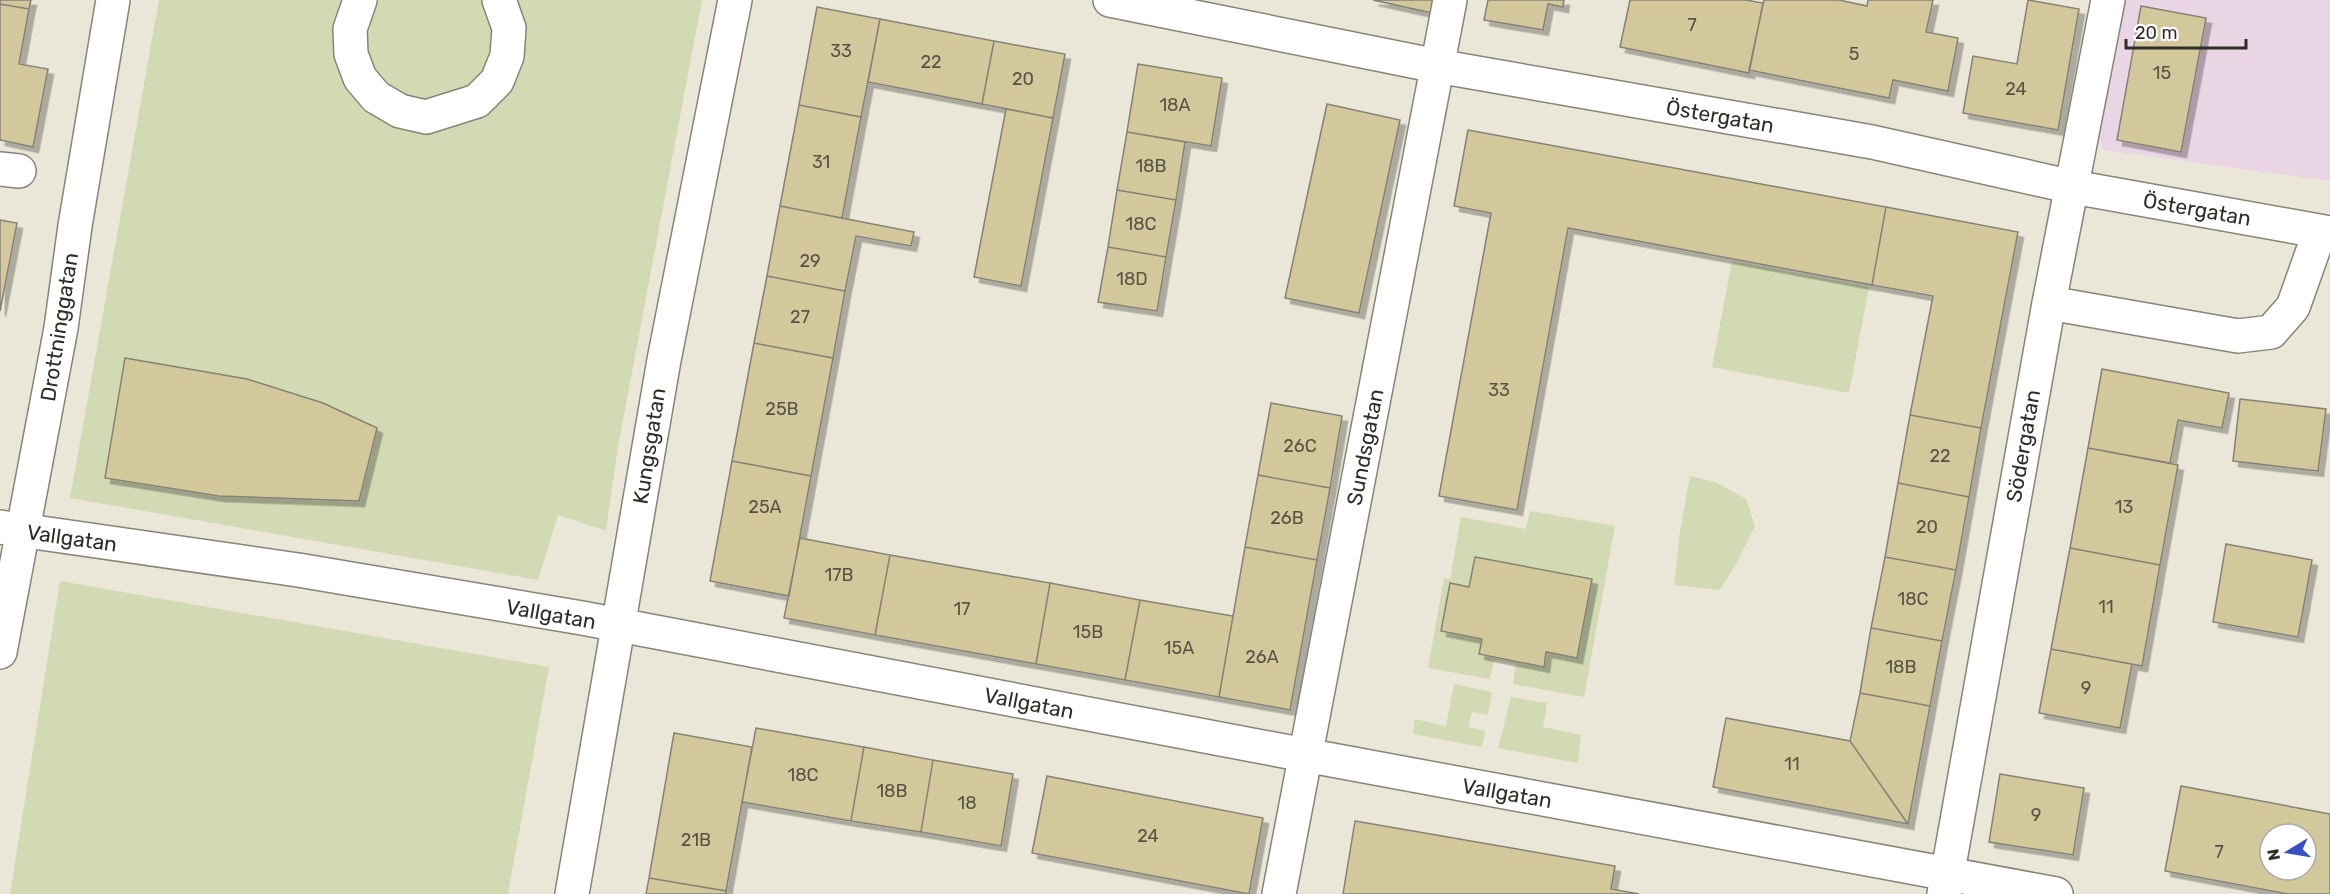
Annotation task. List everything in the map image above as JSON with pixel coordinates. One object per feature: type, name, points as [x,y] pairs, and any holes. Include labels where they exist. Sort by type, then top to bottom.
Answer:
[{"type":"street","name":"Drottninggatan","points":[[0,652],[11,529],[61,328],[75,225],[113,0]]},
{"type":"street","points":[[360,0],[350,29],[351,54],[360,78],[376,97],[399,111],[426,117],[477,101],[496,81],[507,56],[509,28],[499,0]]},
{"type":"street","name":"Kungsgatan","points":[[572,894],[664,360],[735,0]]},
{"type":"street","name":"Östergatan","points":[[1110,0],[1437,66],[1872,142],[2073,187],[2325,232]]},
{"type":"street","name":"Sundsgatan","points":[[1279,894],[1450,0]]},
{"type":"street","name":"Södergatan","points":[[1946,884],[2049,303],[2108,0]]},
{"type":"street","points":[[2049,303],[2238,336],[2271,332],[2293,307],[2325,232]]},
{"type":"street","name":"Vallgatan","points":[[11,529],[298,570],[619,626],[1305,756],[1946,884],[2056,894]]},
{"type":"shaded area","points":[[2118,0],[2330,0],[2330,181],[2103,150],[2095,121]]},
{"type":"green space","points":[[159,0],[702,0],[618,447],[606,531],[558,515],[538,580],[70,498]]},
{"type":"green space","points":[[1732,261],[1869,287],[1849,393],[1712,367]]},
{"type":"green space","points":[[1690,476],[1715,482],[1746,499],[1755,526],[1720,590],[1674,585]]},
{"type":"green space","points":[[1530,511],[1615,526],[1584,697],[1513,684],[1516,664],[1494,660],[1490,679],[1428,668],[1444,578],[1450,579],[1461,517],[1526,529]]},
{"type":"green space","points":[[60,581],[549,667],[508,894],[10,894]]},
{"type":"green space","points":[[1454,684],[1492,692],[1488,715],[1472,712],[1468,727],[1485,731],[1482,747],[1413,734],[1415,719],[1446,726]]},
{"type":"green space","points":[[1511,697],[1547,703],[1543,727],[1581,735],[1578,763],[1498,748]]},
{"type":"building","points":[[0,0],[31,0],[29,9],[0,4]]},
{"type":"building","points":[[1373,0],[1435,0],[1432,13]]},
{"type":"building","points":[[1488,0],[1564,0],[1563,7],[1548,4],[1543,30],[1484,20]]},
{"type":"building","points":[[1630,0],[1746,0],[1763,3],[1749,73],[1620,47]]},
{"type":"building","points":[[1764,0],[1839,0],[1867,6],[1868,0],[1933,0],[1926,32],[1958,38],[1948,91],[1893,80],[1889,98],[1749,70]]},
{"type":"building","points":[[2028,0],[2079,9],[2058,130],[1963,113],[1973,56],[2017,64]]},
{"type":"building","points":[[0,4],[29,9],[19,64],[48,69],[33,147],[0,140]]},
{"type":"building","points":[[2141,6],[2206,18],[2181,152],[2117,140]]},
{"type":"building","points":[[817,7],[880,19],[861,117],[799,105]]},
{"type":"building","points":[[880,19],[994,41],[982,104],[868,82]]},
{"type":"building","points":[[994,41],[1065,54],[1053,118],[982,104]]},
{"type":"building","points":[[1138,64],[1222,78],[1211,146],[1127,132]]},
{"type":"building","points":[[1327,104],[1400,120],[1359,313],[1285,298]]},
{"type":"building","points":[[799,105],[861,117],[842,218],[780,206]]},
{"type":"building","points":[[1006,109],[1053,118],[1021,286],[974,277]]},
{"type":"building","points":[[1468,130],[1886,207],[1872,285],[1568,228],[1517,510],[1439,496],[1491,213],[1454,206]]},
{"type":"building","points":[[1127,132],[1185,142],[1176,200],[1117,190]]},
{"type":"building","points":[[1117,190],[1176,200],[1166,257],[1108,247]]},
{"type":"building","points":[[780,206],[914,232],[911,246],[856,236],[845,291],[767,276]]},
{"type":"building","points":[[1886,207],[2018,232],[1981,428],[1910,415],[1933,296],[1872,285]]},
{"type":"building","points":[[0,220],[17,223],[0,311]]},
{"type":"building","points":[[1108,247],[1166,257],[1157,311],[1098,302]]},
{"type":"building","points":[[767,276],[845,291],[833,358],[754,343]]},
{"type":"building","points":[[754,343],[833,358],[811,476],[732,461]]},
{"type":"building","points":[[125,358],[247,379],[323,403],[377,428],[359,501],[219,496],[105,478]]},
{"type":"building","points":[[2102,369],[2229,393],[2222,428],[2178,420],[2170,463],[2088,448]]},
{"type":"building","points":[[2240,399],[2326,409],[2318,471],[2233,461]]},
{"type":"building","points":[[1271,403],[1342,416],[1330,488],[1258,475]]},
{"type":"building","points":[[1910,415],[1981,428],[1969,497],[1898,483]]},
{"type":"building","points":[[2088,448],[2178,465],[2160,565],[2070,548]]},
{"type":"building","points":[[732,461],[811,476],[789,596],[710,581]]},
{"type":"building","points":[[1258,475],[1330,488],[1317,560],[1245,547]]},
{"type":"building","points":[[1898,483],[1969,497],[1956,570],[1885,557]]},
{"type":"building","points":[[800,538],[890,555],[875,635],[784,618]]},
{"type":"building","points":[[2226,544],[2312,560],[2298,637],[2213,622]]},
{"type":"building","points":[[1245,547],[1317,560],[1290,710],[1219,697]]},
{"type":"building","points":[[2070,548],[2160,565],[2142,666],[2051,649]]},
{"type":"building","points":[[890,555],[1050,583],[1036,664],[875,635]]},
{"type":"building","points":[[1475,557],[1592,579],[1577,658],[1546,652],[1544,667],[1479,654],[1482,639],[1441,631],[1450,583],[1469,587]]},
{"type":"building","points":[[1885,557],[1956,570],[1942,641],[1871,628]]},
{"type":"building","points":[[1050,583],[1140,600],[1125,680],[1036,664]]},
{"type":"building","points":[[1140,600],[1233,616],[1219,697],[1125,680]]},
{"type":"building","points":[[1871,628],[1942,641],[1930,706],[1860,693]]},
{"type":"building","points":[[2051,649],[2132,664],[2120,728],[2039,713]]},
{"type":"building","points":[[1860,693],[1930,706],[1908,824],[1850,741]]},
{"type":"building","points":[[1726,718],[1850,741],[1908,824],[1713,787]]},
{"type":"building","points":[[756,728],[864,747],[851,821],[742,802]]},
{"type":"building","points":[[674,733],[752,747],[726,891],[649,878]]},
{"type":"building","points":[[864,747],[933,760],[921,832],[851,821]]},
{"type":"building","points":[[933,760],[1013,774],[1001,846],[921,832]]},
{"type":"building","points":[[2000,774],[2084,788],[2073,855],[1989,842]]},
{"type":"building","points":[[1047,776],[1263,818],[1249,894],[1032,853]]},
{"type":"building","points":[[2181,786],[2330,814],[2330,894],[2288,894],[2165,871]]},
{"type":"building","points":[[1355,821],[1615,866],[1611,889],[1639,894],[1343,894]]},
{"type":"building","points":[[649,878],[726,891],[726,894],[646,894]]}]
